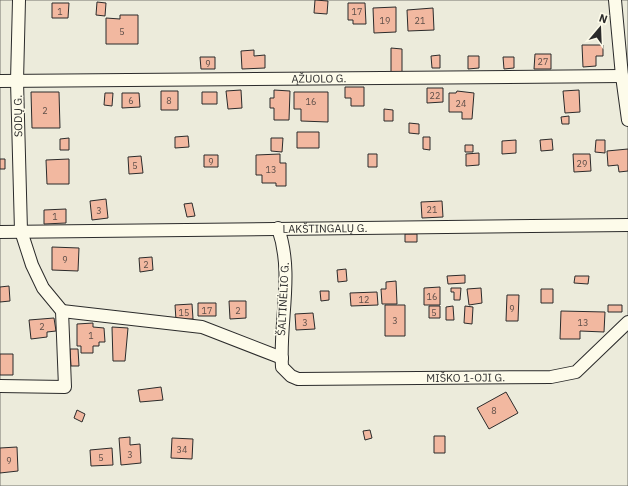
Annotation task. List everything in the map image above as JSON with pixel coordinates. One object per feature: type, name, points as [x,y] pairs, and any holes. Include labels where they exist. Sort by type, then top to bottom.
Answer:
[{"type":"street","name":"SODŲ G.","points":[[18,0],[17,81],[21,231],[32,265],[43,288],[62,311]]},
{"type":"street","points":[[615,0],[622,76],[628,120]]},
{"type":"street","name":"ĄŽUOLO G.","points":[[0,81],[622,76]]},
{"type":"street","name":"LAKŠTINGALŲ G.","points":[[0,232],[628,225]]},
{"type":"street","name":"ŠALTINĖLIO G.","points":[[278,228],[284,245],[286,257],[282,358],[282,367],[285,371]]},
{"type":"street","points":[[0,386],[65,387],[62,311],[202,327],[282,358]]},
{"type":"street","name":"MIŠKO 1-OJI G.","points":[[285,371],[298,378],[551,377],[576,372],[628,322]]},
{"type":"shaded area","points":[[0,0],[628,0],[628,486],[0,486]]},
{"type":"building","points":[[315,0],[328,1],[327,14],[314,13]]},
{"type":"building","points":[[97,2],[106,3],[105,16],[96,15]]},
{"type":"building","points":[[52,3],[69,3],[68,18],[52,18]]},
{"type":"building","points":[[348,3],[365,3],[366,24],[353,24],[353,20],[348,20]]},
{"type":"building","points":[[396,7],[396,32],[374,33],[373,8]]},
{"type":"building","points":[[433,8],[434,30],[408,31],[407,10]]},
{"type":"building","points":[[120,15],[138,15],[138,44],[106,44],[106,18],[120,19]]},
{"type":"building","points":[[582,45],[603,45],[603,56],[596,56],[596,66],[583,67]]},
{"type":"building","points":[[391,48],[402,49],[402,74],[391,74]]},
{"type":"building","points":[[254,50],[254,56],[265,55],[265,68],[242,69],[241,51]]},
{"type":"building","points":[[535,54],[551,54],[551,69],[534,69]]},
{"type":"building","points":[[440,55],[440,68],[432,68],[431,56]]},
{"type":"building","points":[[468,56],[479,56],[479,68],[468,69]]},
{"type":"building","points":[[200,57],[215,57],[215,69],[201,69]]},
{"type":"building","points":[[503,57],[514,57],[514,68],[504,69]]},
{"type":"building","points":[[345,87],[364,87],[364,106],[351,106],[351,98],[345,98]]},
{"type":"building","points":[[427,88],[443,88],[443,102],[427,103]]},
{"type":"building","points":[[241,90],[242,108],[228,109],[226,91]]},
{"type":"building","points":[[274,90],[290,91],[289,120],[274,120],[274,108],[270,108],[270,98],[274,98]]},
{"type":"building","points":[[579,90],[580,112],[565,113],[563,91]]},
{"type":"building","points":[[161,91],[178,91],[178,110],[161,110]]},
{"type":"building","points":[[457,91],[474,93],[472,119],[462,119],[462,112],[449,112],[449,93],[456,93]]},
{"type":"building","points":[[31,92],[59,92],[60,128],[32,128]]},
{"type":"building","points":[[202,92],[217,92],[217,104],[202,104]]},
{"type":"building","points":[[294,92],[328,92],[328,122],[301,121],[301,109],[294,109]]},
{"type":"building","points":[[105,93],[113,93],[112,106],[104,105]]},
{"type":"building","points":[[122,93],[139,93],[140,107],[122,108]]},
{"type":"building","points":[[384,109],[393,110],[393,121],[384,121]]},
{"type":"building","points":[[569,116],[569,124],[562,124],[561,117]]},
{"type":"building","points":[[409,123],[419,124],[419,134],[409,133]]},
{"type":"building","points":[[297,132],[319,132],[319,148],[297,148]]},
{"type":"building","points":[[188,136],[189,147],[175,148],[175,137]]},
{"type":"building","points":[[423,137],[430,137],[430,150],[423,149]]},
{"type":"building","points":[[69,138],[69,150],[60,150],[60,139]]},
{"type":"building","points":[[271,138],[283,138],[282,152],[271,151]]},
{"type":"building","points":[[552,139],[553,150],[541,151],[540,140]]},
{"type":"building","points":[[516,140],[516,153],[502,154],[502,141]]},
{"type":"building","points":[[596,140],[605,140],[605,153],[595,152]]},
{"type":"building","points":[[465,145],[473,145],[473,152],[465,152]]},
{"type":"building","points":[[628,149],[628,171],[619,172],[618,165],[608,166],[607,151]]},
{"type":"building","points":[[479,153],[479,165],[466,166],[466,154]]},
{"type":"building","points":[[280,154],[280,163],[286,163],[286,186],[276,186],[276,183],[262,183],[262,175],[256,175],[256,155]]},
{"type":"building","points":[[368,154],[377,154],[377,167],[368,167]]},
{"type":"building","points":[[573,154],[590,154],[591,171],[574,172]]},
{"type":"building","points":[[204,155],[218,155],[218,167],[204,167]]},
{"type":"building","points":[[141,156],[143,173],[129,174],[128,157]]},
{"type":"building","points":[[0,159],[5,159],[5,169],[0,169]]},
{"type":"building","points":[[69,159],[69,184],[47,184],[46,160]]},
{"type":"building","points":[[106,199],[108,218],[92,220],[90,201]]},
{"type":"building","points":[[442,201],[443,217],[422,218],[421,202]]},
{"type":"building","points":[[192,203],[195,216],[187,217],[184,204]]},
{"type":"building","points":[[66,209],[66,223],[44,224],[44,210]]},
{"type":"building","points":[[405,234],[417,234],[417,242],[405,242]]},
{"type":"building","points":[[52,247],[79,248],[78,271],[52,270]]},
{"type":"building","points":[[152,257],[153,270],[140,272],[139,258]]},
{"type":"building","points":[[346,269],[347,281],[338,282],[337,270]]},
{"type":"building","points":[[465,275],[465,283],[448,284],[447,276]]},
{"type":"building","points":[[575,276],[589,276],[588,284],[574,283]]},
{"type":"building","points":[[396,281],[397,304],[382,304],[381,289],[386,289],[386,282]]},
{"type":"building","points":[[9,286],[10,301],[0,302],[0,287]]},
{"type":"building","points":[[440,287],[440,305],[424,305],[424,288]]},
{"type":"building","points":[[451,288],[461,288],[460,300],[454,300],[454,292],[451,292]]},
{"type":"building","points":[[481,288],[482,303],[469,305],[467,289]]},
{"type":"building","points":[[541,289],[553,289],[553,303],[541,303]]},
{"type":"building","points":[[320,291],[329,291],[329,300],[321,301]]},
{"type":"building","points":[[377,292],[378,305],[351,306],[350,293]]},
{"type":"building","points":[[507,295],[519,295],[518,321],[506,321]]},
{"type":"building","points":[[229,301],[246,301],[246,318],[230,319]]},
{"type":"building","points":[[198,303],[216,303],[216,316],[198,316]]},
{"type":"building","points":[[192,304],[193,319],[176,320],[175,305]]},
{"type":"building","points":[[385,305],[405,305],[405,336],[385,336]]},
{"type":"building","points":[[608,305],[622,305],[622,312],[608,312]]},
{"type":"building","points":[[429,306],[440,306],[440,318],[429,318]]},
{"type":"building","points":[[453,306],[454,320],[446,320],[446,307]]},
{"type":"building","points":[[465,306],[473,307],[472,324],[464,323]]},
{"type":"building","points":[[561,311],[605,312],[604,332],[580,331],[580,339],[560,339]]},
{"type":"building","points":[[313,313],[315,329],[296,330],[295,314]]},
{"type":"building","points":[[54,318],[56,331],[47,332],[47,337],[31,339],[29,320]]},
{"type":"building","points":[[93,323],[93,327],[104,328],[105,342],[99,342],[99,346],[93,346],[93,353],[81,353],[81,346],[77,346],[77,324]]},
{"type":"building","points":[[112,327],[128,328],[125,361],[113,361]]},
{"type":"building","points":[[70,349],[78,349],[79,366],[71,366]]},
{"type":"building","points":[[0,354],[13,354],[13,375],[0,375]]},
{"type":"building","points":[[161,387],[163,400],[140,402],[138,390]]},
{"type":"building","points":[[506,392],[518,413],[489,429],[477,408]]},
{"type":"building","points":[[77,410],[85,414],[82,422],[74,418]]},
{"type":"building","points":[[370,430],[372,438],[365,440],[363,431]]},
{"type":"building","points":[[434,436],[445,436],[445,453],[434,453]]},
{"type":"building","points":[[130,437],[130,445],[140,444],[141,463],[121,465],[119,438]]},
{"type":"building","points":[[172,438],[193,439],[192,459],[171,458]]},
{"type":"building","points":[[17,447],[18,471],[0,473],[0,448]]},
{"type":"building","points":[[112,448],[113,465],[91,466],[90,450]]}]
